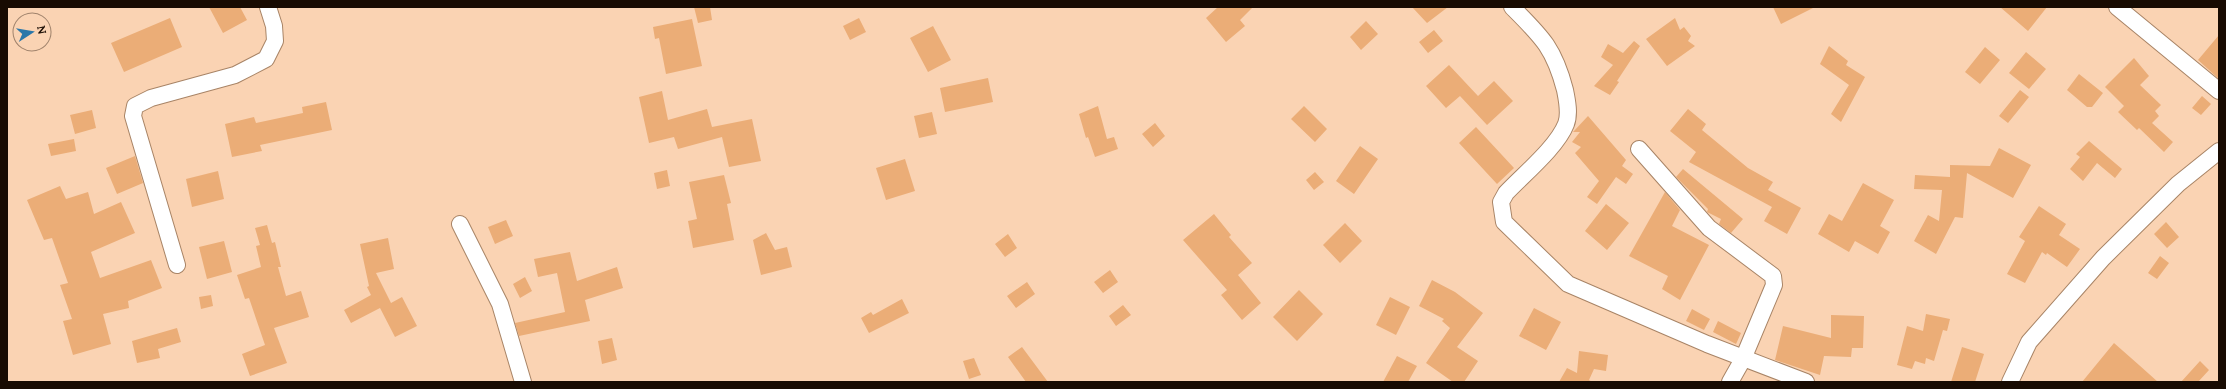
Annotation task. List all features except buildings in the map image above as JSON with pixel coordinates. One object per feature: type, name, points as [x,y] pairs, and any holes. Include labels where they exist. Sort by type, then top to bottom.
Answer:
[{"type":"street","points":[[177,265],[134,116],[135,106],[151,98],[235,75],[266,59],[274,41],[274,26],[268,7]]},
{"type":"street","points":[[1512,7],[1536,32],[1555,57],[1566,98],[1568,113],[1566,124],[1554,143],[1506,193],[1501,202],[1504,222],[1568,284],[1742,359],[1806,382]]},
{"type":"street","points":[[2117,7],[2219,92]]},
{"type":"street","points":[[1639,149],[1710,228],[1773,276],[1774,285],[1742,359],[1730,382]]},
{"type":"street","points":[[2010,382],[2029,342],[2103,258],[2178,184],[2219,151]]},
{"type":"street","points":[[460,224],[500,304],[523,382]]}]
